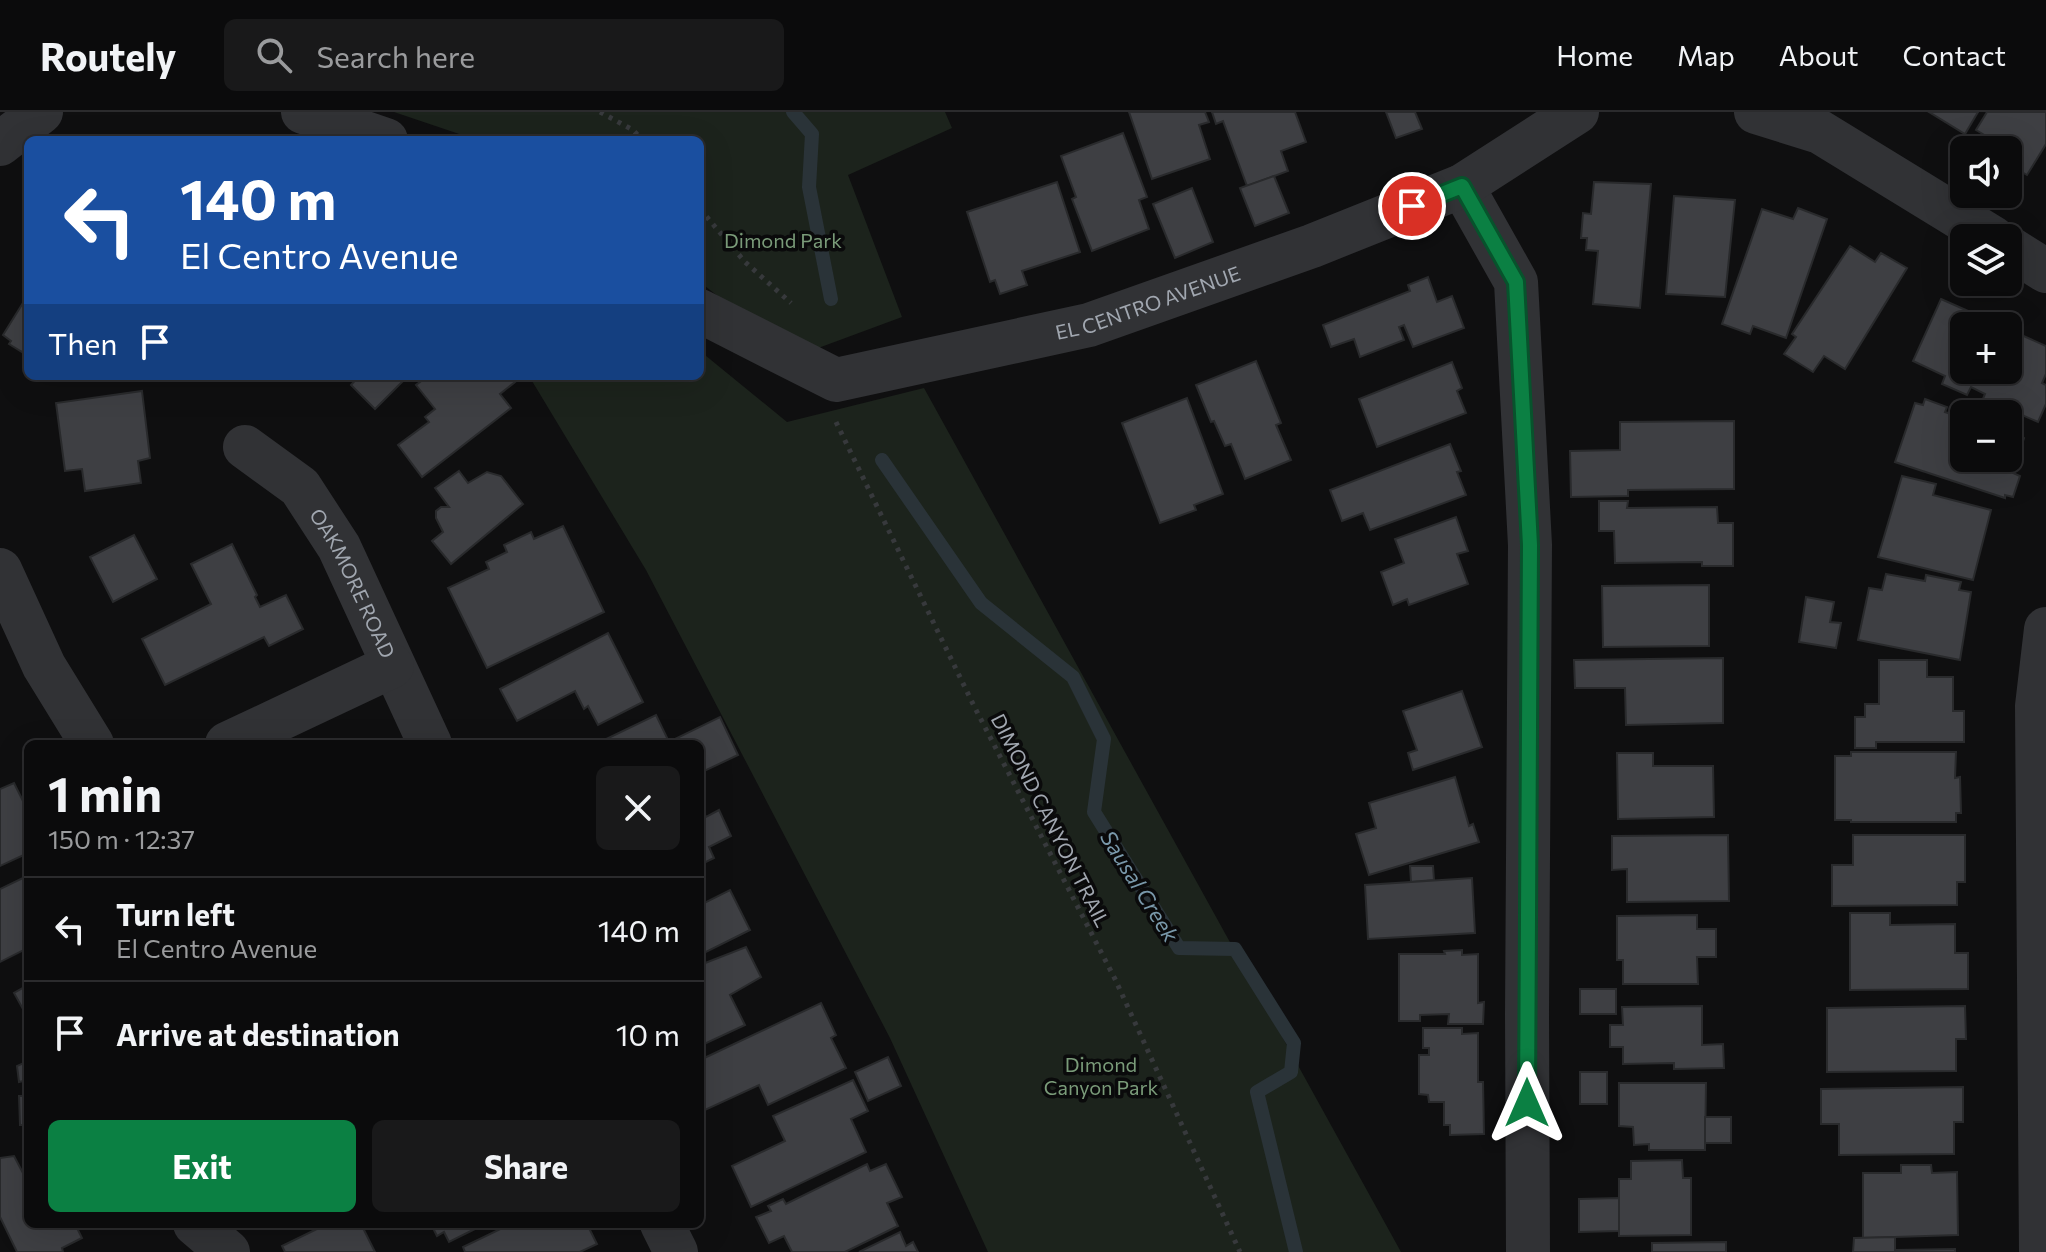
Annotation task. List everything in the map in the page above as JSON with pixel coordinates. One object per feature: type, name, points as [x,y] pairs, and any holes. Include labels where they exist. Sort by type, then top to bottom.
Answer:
[{"type":"street","points":[[0,144],[41,112]]},
{"type":"street","name":"EL CENTRO AVENUE","points":[[704,313],[836,380],[1089,325],[1312,246],[1462,186],[1577,112]]},
{"type":"street","points":[[1756,112],[1820,132],[1970,224]]},
{"type":"street","points":[[319,117],[374,136]]},
{"type":"street","points":[[1462,186],[1516,282],[1530,545],[1528,1252]]},
{"type":"street","points":[[2022,256],[2046,271]]},
{"type":"street","name":"OAKMORE ROAD","points":[[245,447],[300,487],[339,547],[428,740]]},
{"type":"street","points":[[0,570],[44,666],[90,740]]},
{"type":"street","points":[[2041,1252],[2037,706],[2046,629]]},
{"type":"street","points":[[235,740],[392,666]]},
{"type":"street","points":[[172,1252],[185,1228]]},
{"type":"street","points":[[200,1228],[228,1252]]},
{"type":"street","points":[[664,1228],[676,1252]]},
{"type":"path","points":[[600,112],[638,136]]},
{"type":"path","points":[[704,214],[745,262],[799,310]]},
{"type":"path","name":"DIMOND CANYON TRAIL","points":[[835,419],[974,706],[1115,979],[1240,1252]]},
{"type":"green space","name":"Dimond Park","points":[[394,112],[945,112],[952,128],[848,175],[902,317],[794,357],[704,285],[704,136],[465,136]]},
{"type":"green space","name":"Dimond Canyon Park","points":[[704,354],[787,422],[924,388],[1401,1252],[988,1252],[890,1038],[646,570],[531,380],[704,380]]},
{"type":"building","points":[[1129,112],[1205,112],[1209,122],[1199,125],[1210,159],[1152,179]]},
{"type":"building","points":[[1212,112],[1295,112],[1306,142],[1281,151],[1288,171],[1247,186],[1223,121],[1216,124]]},
{"type":"building","points":[[1386,112],[1415,112],[1422,129],[1396,138]]},
{"type":"building","points":[[1929,112],[1978,112],[1965,134]]},
{"type":"building","points":[[1987,112],[2046,112],[2046,144],[2027,175],[2022,172],[2022,136],[1986,136],[1976,130]]},
{"type":"building","points":[[1123,133],[1147,197],[1139,200],[1149,229],[1092,251],[1072,199],[1076,197],[1061,156]]},
{"type":"building","points":[[1274,176],[1289,213],[1255,226],[1240,188]]},
{"type":"building","points":[[1057,182],[1080,252],[1022,271],[1027,285],[1000,294],[995,280],[990,282],[967,212]]},
{"type":"building","points":[[1594,182],[1651,184],[1640,308],[1593,304],[1598,251],[1586,250],[1587,238],[1581,238],[1583,213],[1591,214]]},
{"type":"building","points":[[1192,188],[1213,242],[1175,258],[1153,204]]},
{"type":"building","points":[[1674,196],[1735,200],[1725,297],[1666,294]]},
{"type":"building","points":[[1798,208],[1827,219],[1786,338],[1753,326],[1750,334],[1722,324],[1762,209],[1793,219]]},
{"type":"building","points":[[1850,246],[1875,262],[1881,253],[1907,268],[1845,369],[1824,356],[1813,372],[1784,354],[1796,337],[1792,334]]},
{"type":"building","points":[[1428,277],[1437,302],[1452,296],[1464,328],[1413,347],[1404,325],[1399,327],[1404,340],[1360,357],[1354,339],[1331,347],[1323,325],[1410,291],[1408,285]]},
{"type":"building","points":[[1941,299],[1970,312],[1950,312],[1950,384],[2022,384],[2022,335],[2046,346],[2046,374],[2042,383],[2046,385],[2046,404],[2038,422],[2022,415],[2022,400],[1982,400],[1985,394],[1971,387],[1967,395],[1942,384],[1945,376],[1913,361]]},
{"type":"building","points":[[24,301],[22,352],[9,344],[11,341],[3,335]]},
{"type":"building","points":[[1256,361],[1281,423],[1276,425],[1291,460],[1245,479],[1231,444],[1225,446],[1214,421],[1211,422],[1196,385]]},
{"type":"building","points":[[1452,362],[1462,388],[1457,391],[1466,413],[1377,447],[1359,399]]},
{"type":"building","points":[[355,380],[404,380],[375,409],[351,385]]},
{"type":"building","points":[[423,380],[515,382],[500,394],[511,408],[422,477],[398,445],[429,422],[425,417],[435,409],[416,385]]},
{"type":"building","points":[[142,391],[150,458],[138,461],[141,483],[85,491],[82,469],[65,471],[56,403]]},
{"type":"building","points":[[1187,398],[1223,494],[1194,505],[1196,510],[1160,523],[1122,423]]},
{"type":"building","points":[[1925,399],[1947,407],[1945,412],[1950,414],[1950,472],[2013,472],[2020,476],[2013,497],[2005,495],[2005,498],[1895,462],[1915,403],[1923,405]]},
{"type":"building","points":[[1734,421],[1734,489],[1628,490],[1628,496],[1571,497],[1570,451],[1620,450],[1620,422]]},
{"type":"building","points":[[1450,444],[1461,471],[1457,472],[1466,495],[1370,530],[1363,513],[1342,521],[1330,490]]},
{"type":"building","points":[[459,471],[468,483],[487,472],[501,476],[523,504],[451,564],[432,541],[443,532],[436,511],[449,507],[435,488]]},
{"type":"building","points":[[1902,476],[1936,484],[1933,495],[1991,510],[1973,580],[1878,557]]},
{"type":"building","points":[[1599,501],[1628,501],[1627,508],[1717,507],[1718,523],[1733,523],[1733,566],[1702,566],[1702,562],[1615,563],[1614,531],[1599,531]]},
{"type":"building","points":[[1456,517],[1468,551],[1457,554],[1468,584],[1409,605],[1407,599],[1393,605],[1381,572],[1404,563],[1395,539]]},
{"type":"building","points":[[563,526],[604,612],[487,668],[448,588],[489,569],[486,562],[507,552],[504,545],[531,532],[534,539]]},
{"type":"building","points":[[134,535],[157,579],[113,602],[90,557]]},
{"type":"building","points":[[232,544],[260,607],[286,595],[303,629],[269,646],[264,637],[165,685],[142,639],[211,604],[191,564]]},
{"type":"building","points":[[1886,574],[1925,581],[1926,575],[1961,582],[1959,590],[1971,592],[1960,660],[1858,640],[1869,588],[1882,590]]},
{"type":"building","points":[[1709,585],[1709,646],[1603,647],[1602,586]]},
{"type":"building","points":[[1806,597],[1834,602],[1830,622],[1841,623],[1836,648],[1799,642]]},
{"type":"building","points":[[608,633],[643,702],[598,725],[588,706],[584,709],[575,691],[517,721],[500,689]]},
{"type":"building","points":[[1723,658],[1723,723],[1626,725],[1625,688],[1575,688],[1574,660]]},
{"type":"building","points":[[1879,660],[1927,660],[1927,677],[1953,677],[1953,711],[1964,711],[1964,742],[1876,742],[1876,748],[1855,748],[1855,717],[1865,717],[1865,704],[1879,704]]},
{"type":"building","points":[[1462,691],[1482,747],[1413,770],[1408,753],[1417,750],[1403,711]]},
{"type":"building","points":[[656,715],[668,740],[604,740]]},
{"type":"building","points":[[720,717],[738,755],[704,771],[704,740],[673,740]]},
{"type":"building","points":[[1851,752],[1956,752],[1955,778],[1960,777],[1961,813],[1956,813],[1956,822],[1835,820],[1835,756],[1851,756]]},
{"type":"building","points":[[1617,753],[1653,753],[1653,766],[1713,766],[1714,817],[1618,819]]},
{"type":"building","points":[[1455,777],[1469,826],[1473,824],[1479,842],[1369,875],[1356,834],[1376,828],[1369,803]]},
{"type":"building","points":[[14,783],[24,803],[24,855],[0,866],[0,789]]},
{"type":"building","points":[[719,810],[731,836],[709,847],[714,858],[704,863],[704,813],[706,817]]},
{"type":"building","points":[[1728,835],[1729,901],[1627,902],[1627,869],[1612,870],[1612,836]]},
{"type":"building","points":[[1853,835],[1965,835],[1965,882],[1957,882],[1957,905],[1832,906],[1832,865],[1853,865]]},
{"type":"building","points":[[1410,866],[1433,866],[1434,880],[1411,882]]},
{"type":"building","points":[[23,878],[24,950],[0,962],[0,889]]},
{"type":"building","points":[[1472,878],[1475,933],[1368,939],[1365,885]]},
{"type":"building","points":[[730,890],[750,930],[704,953],[704,903]]},
{"type":"building","points":[[1850,913],[1890,913],[1890,925],[1955,924],[1955,953],[1968,953],[1968,989],[1850,990]]},
{"type":"building","points":[[1697,915],[1697,929],[1716,929],[1716,957],[1697,957],[1698,984],[1623,984],[1623,960],[1617,960],[1617,916]]},
{"type":"building","points":[[746,947],[761,977],[730,995],[745,1025],[704,1044],[704,963]]},
{"type":"building","points":[[1462,950],[1462,955],[1478,954],[1478,1003],[1484,1002],[1483,1024],[1448,1024],[1449,1014],[1420,1015],[1420,1021],[1399,1021],[1399,954],[1445,954],[1444,951]]},
{"type":"building","points":[[24,987],[24,1011],[14,993]]},
{"type":"building","points":[[1580,989],[1616,989],[1616,1014],[1580,1014]]},
{"type":"building","points":[[821,1003],[836,1035],[831,1038],[846,1068],[768,1105],[759,1085],[705,1110],[704,1058]]},
{"type":"building","points":[[1702,1006],[1702,1045],[1723,1044],[1724,1068],[1674,1069],[1674,1063],[1623,1064],[1623,1047],[1610,1047],[1610,1025],[1623,1025],[1622,1007]]},
{"type":"building","points":[[1965,1006],[1966,1039],[1956,1039],[1956,1071],[1827,1072],[1827,1008]]},
{"type":"building","points":[[1423,1028],[1462,1028],[1462,1034],[1478,1033],[1478,1082],[1483,1082],[1484,1134],[1450,1135],[1450,1125],[1444,1125],[1444,1102],[1429,1102],[1428,1095],[1419,1094],[1419,1055],[1429,1055],[1429,1048],[1423,1048]]},
{"type":"building","points":[[888,1057],[901,1086],[868,1101],[855,1072]]},
{"type":"building","points":[[24,1063],[24,1081],[19,1082],[17,1066]]},
{"type":"building","points":[[1580,1072],[1607,1072],[1607,1104],[1580,1104]]},
{"type":"building","points":[[853,1080],[868,1111],[851,1119],[866,1152],[751,1207],[732,1166],[785,1141],[773,1116]]},
{"type":"building","points":[[1619,1083],[1706,1083],[1705,1150],[1649,1150],[1649,1144],[1634,1145],[1633,1127],[1619,1126]]},
{"type":"building","points":[[1963,1087],[1963,1122],[1954,1122],[1954,1154],[1839,1155],[1839,1124],[1821,1124],[1821,1089]]},
{"type":"building","points":[[19,1096],[24,1096],[24,1125],[20,1125]]},
{"type":"building","points":[[1705,1117],[1731,1117],[1731,1143],[1705,1143]]},
{"type":"building","points":[[14,1156],[24,1172],[24,1228],[77,1228],[82,1238],[62,1248],[63,1252],[17,1252],[0,1217],[0,1158]]},
{"type":"building","points":[[1682,1160],[1683,1178],[1691,1178],[1691,1235],[1619,1236],[1619,1179],[1631,1179],[1631,1161]]},
{"type":"building","points":[[867,1164],[870,1171],[886,1164],[902,1197],[887,1203],[898,1226],[845,1252],[792,1252],[784,1236],[769,1243],[756,1217],[771,1211],[768,1206],[783,1199],[786,1204]]},
{"type":"building","points":[[1901,1165],[1931,1165],[1932,1173],[1957,1172],[1958,1235],[1863,1238],[1863,1173],[1901,1173]]},
{"type":"building","points":[[1619,1198],[1619,1231],[1579,1232],[1579,1199]]},
{"type":"building","points":[[319,1228],[363,1228],[375,1252],[285,1252],[282,1246]]},
{"type":"building","points":[[433,1228],[477,1228],[449,1242],[444,1232],[437,1236]]},
{"type":"building","points":[[503,1228],[589,1228],[597,1244],[580,1252],[465,1252],[463,1247]]},
{"type":"building","points":[[900,1232],[906,1246],[913,1242],[918,1252],[859,1252]]},
{"type":"building","points":[[1895,1237],[1895,1250],[1955,1249],[1955,1252],[1853,1252],[1854,1238]]},
{"type":"building","points":[[1726,1242],[1726,1252],[1652,1252],[1652,1243]]},
{"type":"waterway","name":"Sausal Creek","points":[[793,112],[812,134],[809,187],[831,299]]},
{"type":"waterway","name":"Sausal Creek","points":[[882,460],[981,603],[1073,677],[1104,739],[1094,812],[1179,948],[1235,949],[1294,1043],[1291,1072],[1257,1092],[1296,1252]]},
{"type":"route","points":[[1412,206],[1462,186],[1516,282],[1530,545],[1527,1103]]}]
